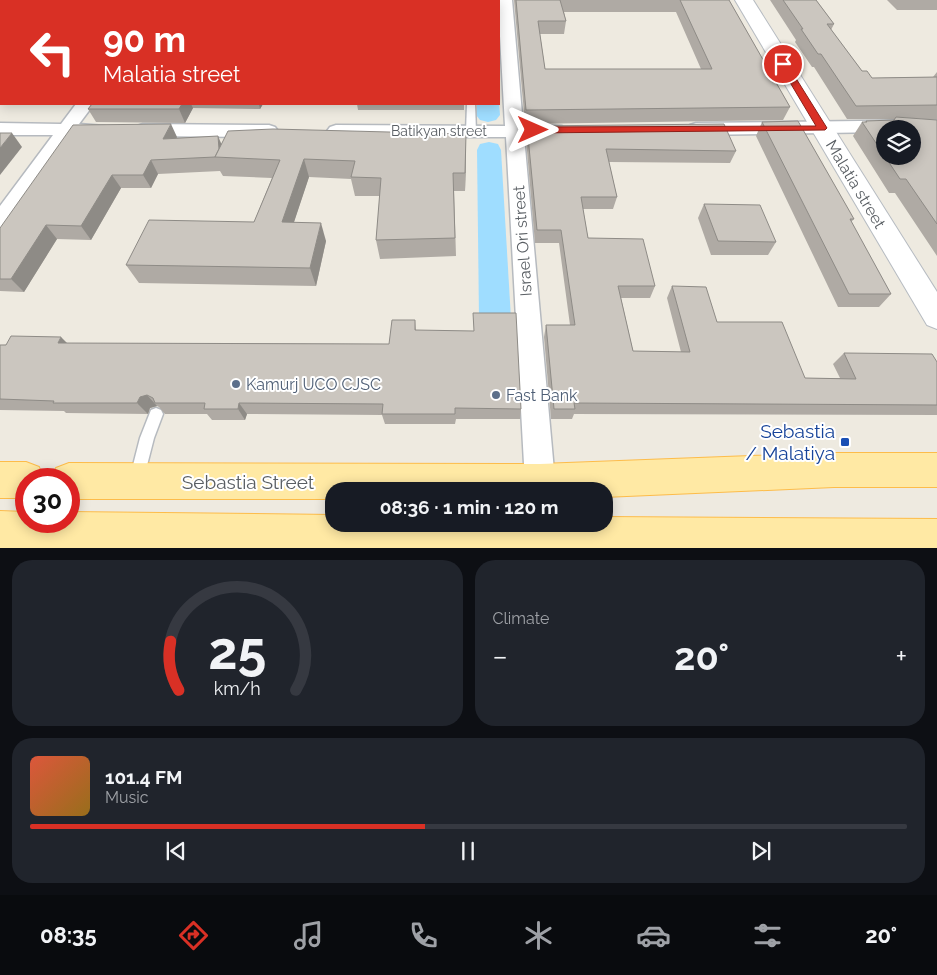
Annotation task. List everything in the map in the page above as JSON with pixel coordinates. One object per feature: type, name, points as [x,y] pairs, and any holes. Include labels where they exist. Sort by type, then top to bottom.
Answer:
[{"type":"main road","name":"Sebastia Street","points":[[540,482],[834,470],[937,470]]},
{"type":"main road","points":[[0,480],[15,480]]},
{"type":"main road","name":"Sebastia Street","points":[[80,481],[325,482]]},
{"type":"main road","points":[[0,530],[434,541],[719,542],[937,538]]},
{"type":"street","name":"Israel Ori street","points":[[506,0],[540,482]]},
{"type":"street","name":"Malatia street","points":[[744,0],[937,317]]},
{"type":"street","points":[[0,221],[84,105]]},
{"type":"street","points":[[683,129],[937,126]]},
{"type":"street","points":[[0,129],[284,131]]},
{"type":"street","name":"Batikyan street","points":[[323,131],[471,132],[574,130]]},
{"type":"lane","points":[[471,105],[471,132]]},
{"type":"lane","points":[[136,482],[147,438],[156,414]]},
{"type":"building","points":[[516,0],[560,0],[566,21],[538,21],[545,69],[712,69],[680,0],[729,0],[790,107],[526,110]]},
{"type":"building","points":[[783,0],[816,0],[834,24],[827,24],[862,71],[867,71],[872,78],[937,77],[937,105],[856,106],[821,54],[818,54]]},
{"type":"building","points":[[91,105],[181,105],[179,109],[88,109]]},
{"type":"building","points":[[896,117],[937,120],[937,224],[906,179],[900,179],[891,165],[921,165],[921,120],[894,120]]},
{"type":"building","points":[[798,121],[854,219],[850,219],[891,294],[849,294],[762,122]]},
{"type":"building","points":[[876,121],[876,143],[862,122]]},
{"type":"building","points":[[171,124],[163,139],[218,136],[219,149],[215,157],[151,160],[143,175],[112,175],[81,226],[46,225],[11,279],[0,279],[0,228],[73,125]]},
{"type":"building","points":[[724,124],[736,151],[606,149],[617,197],[581,197],[588,238],[643,239],[655,286],[618,286],[633,351],[690,352],[672,286],[706,287],[717,322],[782,322],[805,378],[856,379],[844,353],[932,354],[937,362],[937,405],[574,403],[575,409],[554,409],[546,325],[575,325],[561,230],[537,230],[527,126]]},
{"type":"building","points":[[273,129],[466,134],[465,173],[453,173],[455,238],[376,240],[381,178],[351,177],[355,161],[304,159],[282,222],[321,223],[310,268],[126,265],[149,220],[254,222],[280,160],[215,157],[228,131]]},
{"type":"building","points":[[0,133],[12,133],[0,148]]},
{"type":"building","points":[[704,204],[760,205],[776,242],[718,241]]},
{"type":"building","points":[[473,313],[516,313],[521,409],[455,408],[455,414],[382,414],[383,404],[239,403],[238,409],[204,409],[205,403],[155,403],[153,398],[147,395],[140,397],[137,403],[53,403],[54,401],[0,399],[0,345],[6,345],[11,336],[61,337],[58,343],[389,344],[392,320],[415,320],[415,330],[474,331]]},
{"type":"waterway","points":[[488,105],[488,115]]},
{"type":"waterway","points":[[489,150],[495,319]]},
{"type":"place","name":"Kamurj UCO CJSC","points":[[236,384]]},
{"type":"place","name":"Fast Bank","points":[[496,395]]},
{"type":"place","name":"Sebastia / Malatiya","points":[[845,442]]},
{"type":"route","points":[[533,130],[822,128],[783,64]]}]
